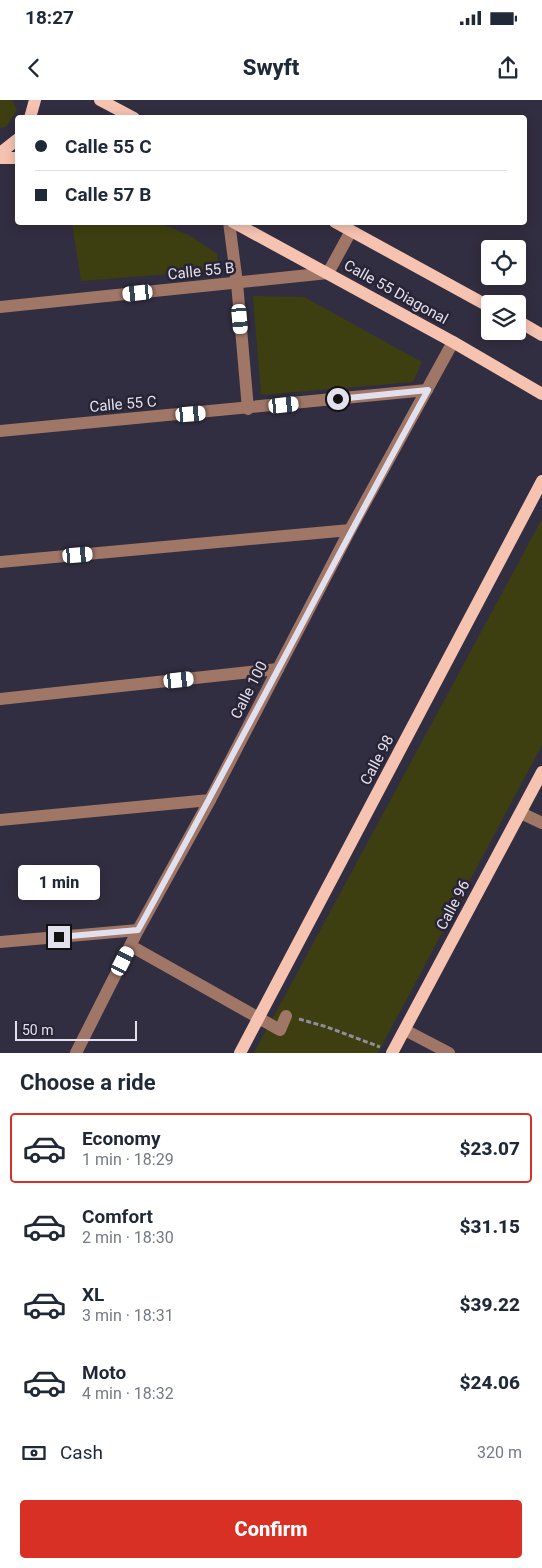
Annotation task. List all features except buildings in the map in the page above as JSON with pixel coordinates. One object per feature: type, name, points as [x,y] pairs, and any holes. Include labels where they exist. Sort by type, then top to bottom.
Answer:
[{"type":"main road","points":[[31,115],[35,100]]},
{"type":"main road","points":[[100,100],[128,115]]},
{"type":"main road","points":[[0,153],[15,141]]},
{"type":"main road","points":[[0,158],[15,158]]},
{"type":"main road","name":"Calle 55 Diagonal","points":[[237,225],[453,342],[542,394]]},
{"type":"main road","points":[[340,225],[481,301]]},
{"type":"main road","points":[[526,326],[542,335]]},
{"type":"main road","name":"Calle 98","points":[[240,1053],[542,481]]},
{"type":"main road","name":"Calle 96","points":[[392,1052],[542,772]]},
{"type":"street","points":[[231,225],[248,408]]},
{"type":"street","points":[[328,273],[351,231]]},
{"type":"street","name":"Calle 55 B","points":[[0,306],[328,273]]},
{"type":"street","name":"Calle 100","points":[[76,1053],[138,930],[210,800],[350,530],[453,342]]},
{"type":"street","name":"Calle 55 C","points":[[0,431],[428,390]]},
{"type":"street","points":[[0,562],[350,530]]},
{"type":"street","points":[[0,698],[278,669]]},
{"type":"street","points":[[0,820],[210,800]]},
{"type":"street","points":[[521,813],[542,823]]},
{"type":"street","points":[[0,942],[138,930]]},
{"type":"street","points":[[131,946],[258,1020],[280,1030],[286,1016]]},
{"type":"street","points":[[405,1030],[449,1053]]},
{"type":"path","points":[[286,1016],[327,1026],[392,1052]]},
{"type":"shaded area","points":[[0,100],[12,100],[17,110],[6,127],[0,128]]},
{"type":"shaded area","points":[[72,225],[164,225],[189,235],[217,254],[219,270],[81,281]]},
{"type":"shaded area","points":[[253,296],[304,297],[422,362],[413,382],[261,395]]},
{"type":"shaded area","points":[[542,519],[542,745],[378,1053],[254,1053]]},
{"type":"route","points":[[59,937],[138,930],[210,800],[350,530],[428,390],[338,399]]}]
